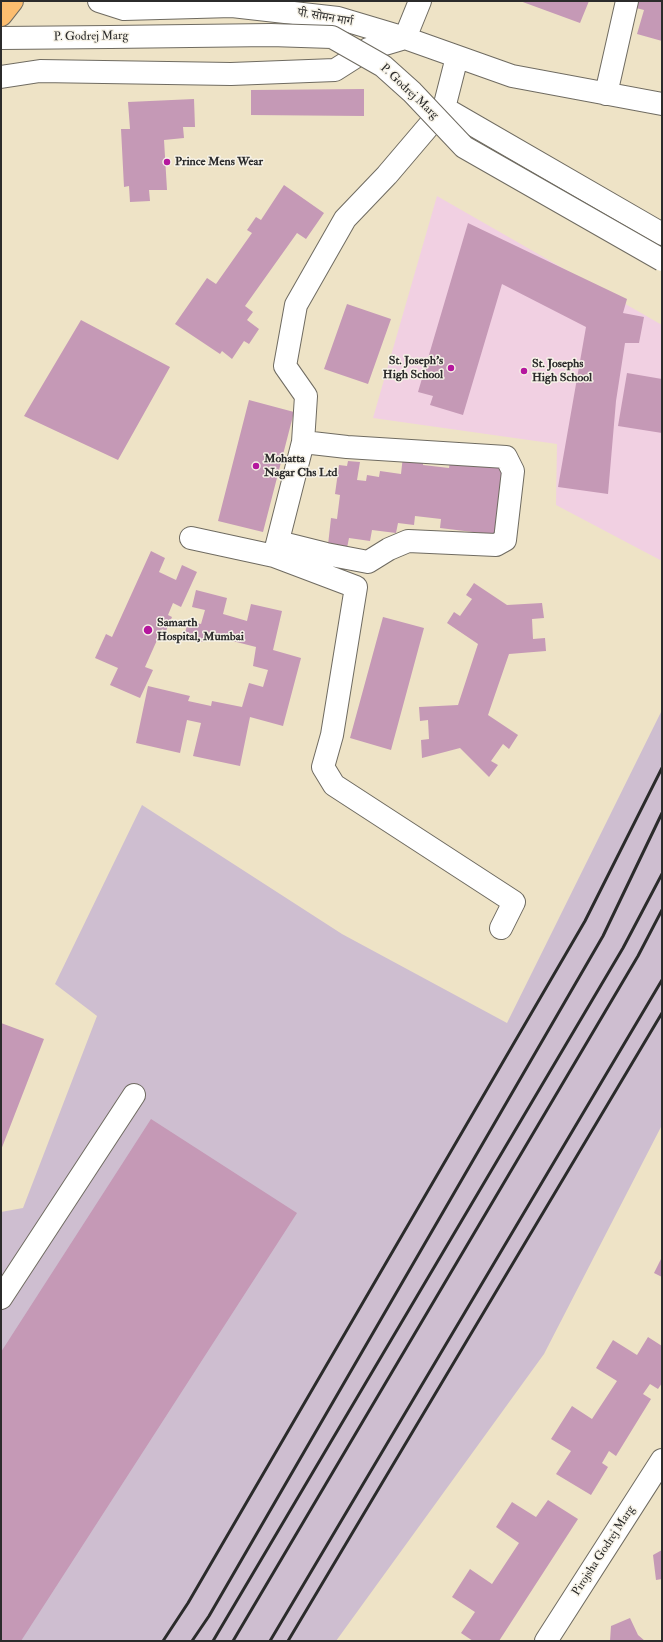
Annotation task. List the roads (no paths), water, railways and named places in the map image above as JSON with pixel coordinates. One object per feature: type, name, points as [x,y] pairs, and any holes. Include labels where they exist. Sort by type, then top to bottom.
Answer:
[{"type":"main road","points":[[1,15],[12,1]]},
{"type":"street","name":"पी. सोमन मार्ग","points":[[100,1],[124,8],[266,5],[341,9],[405,38],[457,57]]},
{"type":"street","points":[[1,77],[40,72],[231,74],[335,70],[368,49],[405,38],[420,1]]},
{"type":"street","points":[[606,94],[627,1]]},
{"type":"street","name":"P. Godrej Marg","points":[[1,38],[263,35],[332,37],[383,66],[412,92],[464,147],[662,260]]},
{"type":"street","points":[[276,549],[304,442],[306,396],[285,366],[296,305],[345,219],[387,175],[444,108],[457,57],[512,76],[662,104]]},
{"type":"street","points":[[444,108],[662,234]]},
{"type":"street","points":[[191,538],[326,554],[368,562],[389,549],[408,541],[496,545],[505,540],[513,471],[506,457],[347,447],[304,442]]},
{"type":"street","points":[[276,549],[356,588],[332,735],[323,767],[334,785],[514,902],[501,928]]},
{"type":"street","points":[[1,1298],[134,1095]]},
{"type":"street","name":"Pirojsha Godrej Marg","points":[[546,1641],[662,1460]]},
{"type":"railway","points":[[163,1641],[188,1603],[585,921],[662,768]]},
{"type":"railway","points":[[192,1641],[209,1616],[603,936],[662,813]]},
{"type":"railway","points":[[213,1641],[623,948],[662,874]]},
{"type":"railway","points":[[233,1641],[638,956],[662,910]]},
{"type":"railway","points":[[270,1641],[662,980]]},
{"type":"railway","points":[[288,1641],[662,1013]]},
{"type":"place","name":"Prince Mens Wear","points":[[167,162]]},
{"type":"place","name":"St. Joseph's High School","points":[[451,368]]},
{"type":"place","name":"St. Josephs High School","points":[[524,371]]},
{"type":"place","name":"Mohatta Nagar Chs Ltd","points":[[256,466]]},
{"type":"place","name":"Samarth Hospital, Mumbai","points":[[148,630]]}]
